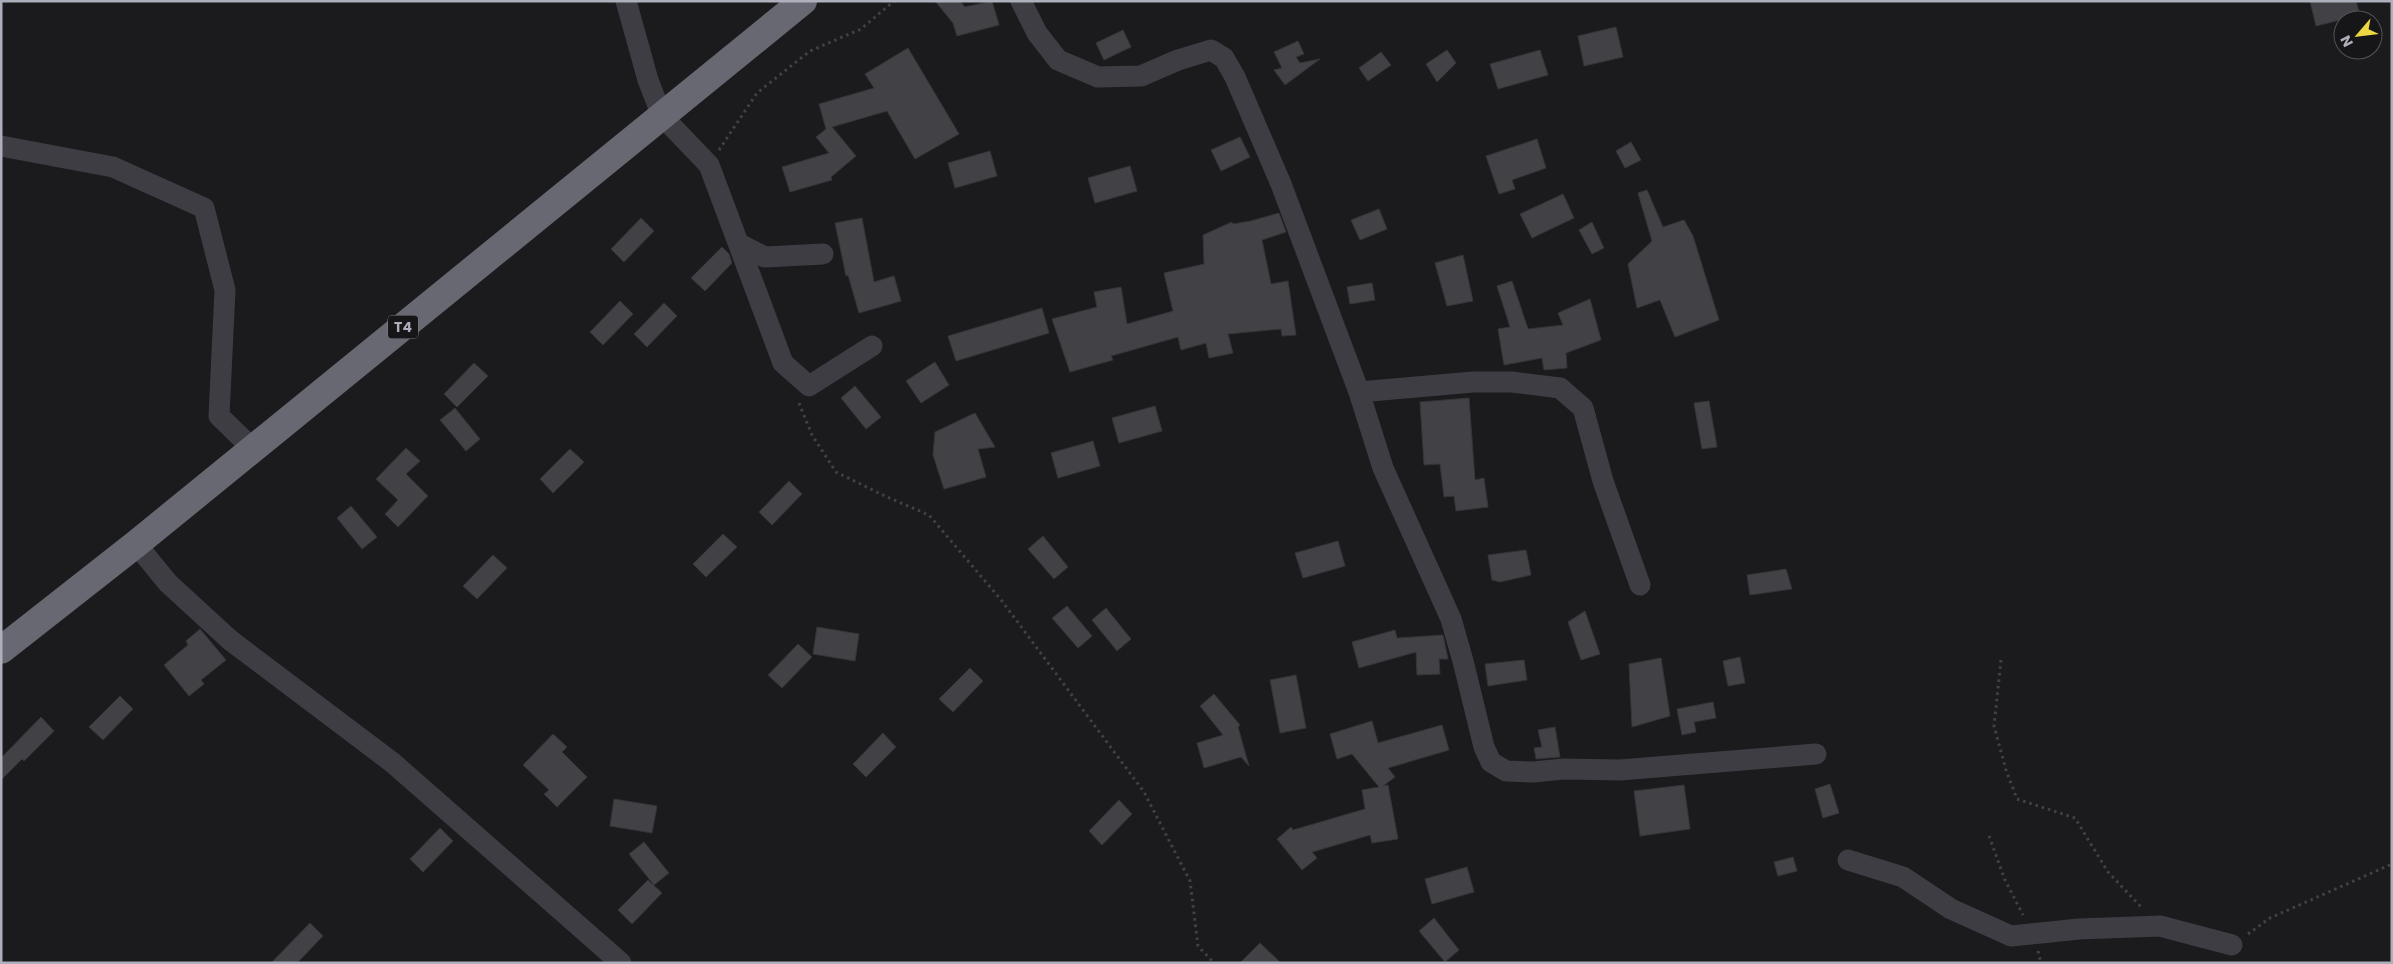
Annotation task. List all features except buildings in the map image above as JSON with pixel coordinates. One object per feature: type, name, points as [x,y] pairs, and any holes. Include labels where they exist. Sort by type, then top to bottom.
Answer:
[{"type":"highway","name":"T4","points":[[1,650],[136,544],[803,1]]},
{"type":"street","points":[[626,1],[648,80],[662,116],[709,165],[783,363],[810,386],[872,346]]},
{"type":"street","points":[[1021,1],[1037,33],[1058,60],[1098,77],[1141,76],[1178,60],[1211,50],[1224,58],[1235,77],[1281,184],[1359,392],[1383,468],[1451,619],[1464,661],[1484,747],[1491,762],[1506,771],[1533,772],[1564,768],[1620,770],[1816,754]]},
{"type":"street","points":[[1,146],[113,167],[204,208],[225,290],[219,416],[252,449]]},
{"type":"street","points":[[739,244],[765,257],[823,254]]},
{"type":"street","points":[[1359,392],[1473,382],[1512,382],[1560,388],[1583,408],[1603,481],[1640,585]]},
{"type":"street","points":[[136,544],[168,583],[230,640],[393,763],[621,963]]},
{"type":"street","points":[[1848,860],[1903,877],[1951,910],[2011,936],[2079,929],[2160,926],[2232,945]]},
{"type":"path","points":[[709,165],[757,93],[810,51],[861,29],[894,1]]},
{"type":"path","points":[[797,399],[812,435],[836,472],[929,515],[1002,601],[1144,792],[1190,881],[1198,946],[1214,963]]},
{"type":"path","points":[[2001,660],[1994,726],[2006,770],[2018,799],[2075,818],[2108,872],[2160,926]]},
{"type":"path","points":[[1989,836],[2005,880],[2033,934],[2040,963]]},
{"type":"path","points":[[2232,945],[2270,918],[2392,864]]}]
